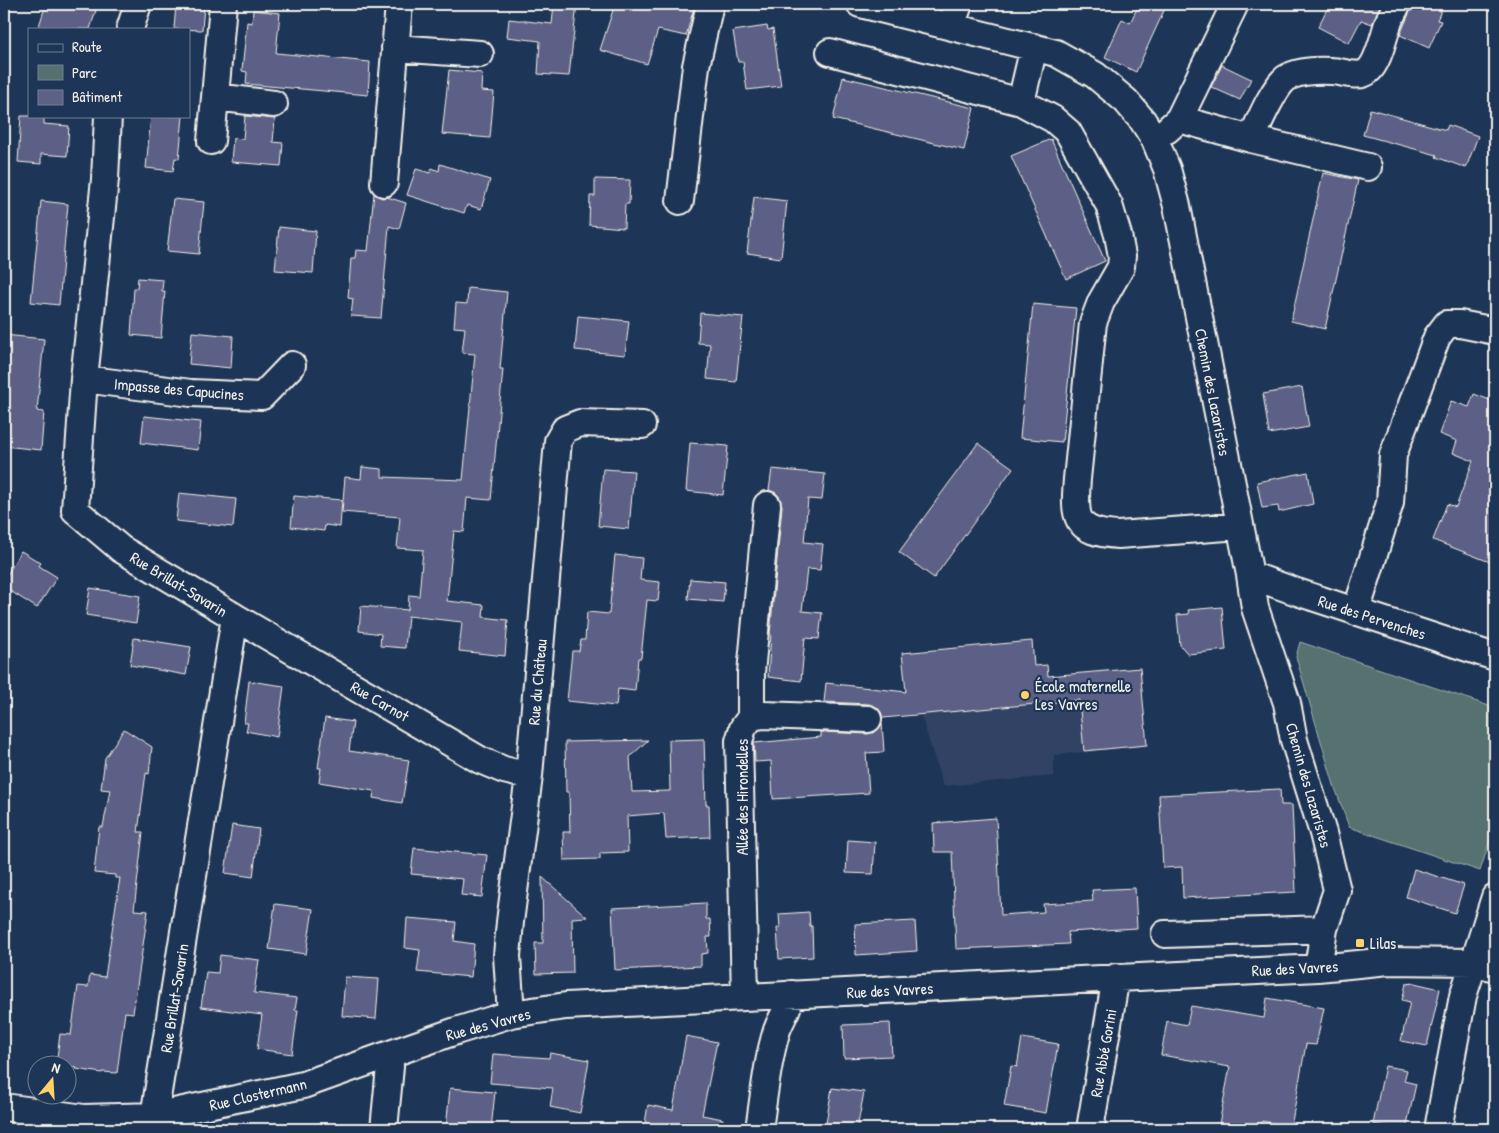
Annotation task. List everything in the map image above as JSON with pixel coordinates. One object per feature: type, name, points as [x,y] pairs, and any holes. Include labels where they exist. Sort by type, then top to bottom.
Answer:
[{"type":"street","points":[[130,28],[138,4]]},
{"type":"street","points":[[211,141],[223,4]]},
{"type":"street","points":[[384,183],[399,4]]},
{"type":"street","points":[[680,201],[696,66],[710,4]]},
{"type":"street","name":"Chemin des Lazaristes","points":[[860,4],[955,15],[1034,47],[1056,53],[1096,75],[1126,100],[1155,140],[1167,169],[1177,206],[1255,608],[1287,703],[1294,740],[1324,833],[1337,890],[1324,929],[1318,968]]},
{"type":"street","points":[[1155,140],[1179,119],[1235,4]]},
{"type":"street","points":[[1251,139],[1277,88],[1284,79],[1293,74],[1308,72],[1329,70],[1359,75],[1368,71],[1374,63],[1397,4]]},
{"type":"street","points":[[1021,102],[1034,47]]},
{"type":"street","points":[[395,48],[480,54]]},
{"type":"street","points":[[830,52],[1021,102],[1053,120],[1068,132],[1109,205],[1122,256],[1121,267],[1101,302],[1093,322],[1075,504],[1078,517],[1086,528],[1099,534],[1118,535],[1240,526]]},
{"type":"street","points":[[215,97],[274,104]]},
{"type":"street","name":"Rue Brillat-Savarin","points":[[108,118],[105,179],[84,379],[75,510],[120,549],[235,617],[154,1123]]},
{"type":"street","points":[[1179,119],[1251,139],[1368,167]]},
{"type":"street","points":[[1356,612],[1390,503],[1392,455],[1437,337],[1447,324],[1460,324],[1495,331]]},
{"type":"street","name":"Impasse des Capucines","points":[[84,379],[191,393],[262,396],[292,365]]},
{"type":"street","name":"Rue du Château","points":[[511,1014],[507,956],[529,776],[558,440],[565,429],[580,423],[642,425]]},
{"type":"street","points":[[751,717],[751,673],[767,505]]},
{"type":"street","name":"Rue des Pervenches","points":[[1250,575],[1495,658]]},
{"type":"street","name":"Rue Carnot","points":[[235,617],[480,760],[504,770],[529,776]]},
{"type":"street","name":"Allée des Hirondelles","points":[[745,996],[739,741],[743,728],[751,717],[764,715],[868,719]]},
{"type":"street","points":[[1438,1129],[1463,996],[1484,965],[1495,897]]},
{"type":"street","points":[[1165,934],[1324,929]]},
{"type":"street","name":"Rue des Vavres","points":[[390,1054],[511,1014],[566,1006],[1318,968],[1389,961],[1484,965]]},
{"type":"street","name":"Rue Abbé Gorini","points":[[1090,1129],[1116,977]]},
{"type":"street","points":[[759,1129],[770,1062],[778,1029],[789,1007],[791,994]]},
{"type":"street","points":[[384,1129],[390,1054]]},
{"type":"street","name":"Rue Clostermann","points":[[4,1107],[84,1118],[154,1123],[304,1085],[390,1054]]},
{"type":"shaded area","name":"École maternelle Les Vavres","points":[[1032,641],[1034,666],[1047,665],[1048,676],[1140,668],[1147,745],[1054,755],[1054,776],[943,786],[921,715],[909,716],[902,653]]},
{"type":"green space","points":[[1300,642],[1495,708],[1495,825],[1480,871],[1349,827],[1334,785],[1296,657]]},
{"type":"building","points":[[46,4],[98,4],[90,28],[38,28]]},
{"type":"building","points":[[176,4],[204,5],[202,30],[174,28]]},
{"type":"building","points":[[554,4],[577,4],[569,76],[538,74],[540,41],[507,37],[509,19],[552,24]]},
{"type":"building","points":[[615,4],[695,4],[686,36],[658,30],[647,64],[600,50]]},
{"type":"building","points":[[1139,4],[1167,4],[1136,72],[1105,57],[1122,19],[1130,23]]},
{"type":"building","points":[[1324,4],[1381,4],[1372,24],[1361,20],[1349,43],[1318,27],[1328,7]]},
{"type":"building","points":[[1412,4],[1444,4],[1437,20],[1441,21],[1429,48],[1400,35]]},
{"type":"building","points":[[253,10],[280,13],[276,53],[370,62],[368,95],[246,84],[247,72],[242,71],[247,22],[252,23]]},
{"type":"building","points":[[767,26],[768,30],[773,29],[781,86],[747,90],[743,62],[738,62],[733,31]]},
{"type":"building","points":[[1222,65],[1251,79],[1240,100],[1211,87]]},
{"type":"building","points":[[449,70],[482,73],[481,91],[494,92],[490,138],[442,134]]},
{"type":"building","points":[[843,77],[974,108],[964,150],[833,119]]},
{"type":"building","points":[[1370,109],[1446,130],[1448,125],[1478,136],[1466,168],[1436,157],[1437,155],[1363,135]]},
{"type":"building","points":[[21,116],[44,118],[44,124],[69,126],[67,156],[41,154],[41,164],[18,162]]},
{"type":"building","points":[[245,116],[275,119],[273,142],[283,143],[281,166],[231,162],[233,138],[243,139]]},
{"type":"building","points":[[151,118],[183,118],[179,159],[175,158],[173,171],[146,168]]},
{"type":"building","points":[[1051,139],[1105,261],[1066,279],[1011,156]]},
{"type":"building","points":[[440,164],[490,180],[481,209],[467,205],[464,213],[407,195],[416,169],[430,173],[432,168],[439,171]]},
{"type":"building","points":[[1323,173],[1358,180],[1325,329],[1291,321]]},
{"type":"building","points":[[595,179],[630,180],[629,204],[625,204],[624,228],[589,225],[590,196],[595,196]]},
{"type":"building","points":[[374,193],[382,198],[387,197],[406,203],[399,229],[389,226],[381,318],[351,316],[353,299],[348,298],[351,258],[355,258],[356,250],[368,251]]},
{"type":"building","points":[[754,197],[787,201],[781,258],[747,253]]},
{"type":"building","points":[[173,199],[204,202],[199,254],[167,251]]},
{"type":"building","points":[[41,201],[68,204],[59,305],[31,302]]},
{"type":"building","points":[[279,227],[316,231],[313,273],[275,270]]},
{"type":"building","points":[[138,278],[163,280],[162,291],[165,291],[161,338],[131,335],[134,288],[137,288]]},
{"type":"building","points":[[468,288],[507,292],[500,369],[503,369],[491,500],[467,498],[464,532],[454,531],[447,601],[484,605],[483,617],[508,620],[505,656],[459,651],[462,622],[408,616],[405,648],[380,646],[381,634],[359,631],[361,606],[408,610],[409,595],[419,596],[423,550],[397,548],[400,517],[342,512],[345,477],[361,479],[362,467],[382,469],[382,477],[463,480],[475,354],[462,353],[465,328],[454,327],[456,303],[467,304]]},
{"type":"building","points":[[1033,304],[1076,308],[1062,442],[1020,438]]},
{"type":"building","points":[[700,313],[743,317],[736,382],[707,379],[710,344],[698,343]]},
{"type":"building","points":[[578,316],[629,321],[625,355],[575,350]]},
{"type":"building","points":[[192,332],[233,336],[231,368],[189,364]]},
{"type":"building","points":[[4,335],[44,339],[37,411],[44,412],[41,450],[4,446]]},
{"type":"building","points":[[1302,387],[1309,427],[1269,434],[1263,394]]},
{"type":"building","points":[[1474,394],[1495,402],[1495,564],[1433,540],[1447,504],[1456,507],[1473,461],[1453,453],[1457,441],[1439,434],[1451,401],[1469,407]]},
{"type":"building","points":[[144,416],[201,422],[198,450],[141,443]]},
{"type":"building","points":[[690,443],[728,446],[723,495],[686,491]]},
{"type":"building","points":[[978,443],[1013,468],[934,578],[899,552]]},
{"type":"building","points":[[603,469],[634,471],[629,529],[598,526]]},
{"type":"building","points":[[772,469],[825,474],[822,500],[808,499],[804,542],[823,544],[820,570],[807,569],[802,611],[822,613],[819,639],[805,638],[801,681],[768,677],[770,634],[782,506],[780,498],[776,493],[769,490]]},
{"type":"building","points":[[1308,472],[1313,504],[1279,512],[1278,506],[1262,508],[1257,482]]},
{"type":"building","points":[[179,493],[236,499],[233,527],[176,521]]},
{"type":"building","points":[[294,496],[342,500],[340,527],[325,525],[324,531],[291,527]]},
{"type":"building","points":[[21,551],[41,563],[39,566],[57,577],[37,608],[4,587],[4,580]]},
{"type":"building","points":[[615,555],[642,558],[640,580],[660,582],[658,601],[647,600],[641,658],[638,658],[635,691],[618,689],[616,706],[567,701],[572,651],[579,651],[581,640],[585,640],[587,612],[609,614]]},
{"type":"building","points":[[690,579],[725,582],[723,602],[688,599]]},
{"type":"building","points":[[90,588],[140,596],[136,623],[86,615]]},
{"type":"building","points":[[1222,607],[1226,650],[1188,654],[1180,645],[1177,615],[1189,614],[1188,610]]},
{"type":"building","points":[[134,638],[191,647],[186,675],[130,665]]},
{"type":"building","points":[[1032,641],[1034,666],[1047,665],[1048,676],[1140,668],[1147,745],[1084,751],[1079,700],[883,718],[881,712],[876,707],[869,704],[824,702],[826,683],[906,692],[902,653]]},
{"type":"building","points":[[249,681],[284,686],[277,737],[246,731],[248,723],[244,723]]},
{"type":"building","points":[[325,718],[353,722],[349,751],[409,760],[402,803],[373,798],[374,791],[319,782],[321,768],[318,768]]},
{"type":"building","points":[[882,723],[884,752],[866,753],[869,793],[773,799],[771,761],[755,762],[754,743],[821,737],[821,732],[868,734],[875,732]]},
{"type":"building","points":[[124,729],[152,747],[149,774],[146,773],[138,832],[143,832],[134,910],[148,911],[133,1013],[125,1012],[117,1073],[78,1069],[78,1056],[57,1056],[60,1034],[71,1035],[78,986],[88,987],[90,975],[105,977],[120,878],[115,878],[115,875],[94,873],[99,827],[103,827],[110,790],[101,789],[105,758]]},
{"type":"building","points":[[704,739],[706,805],[709,805],[710,837],[666,839],[664,813],[627,816],[628,852],[600,853],[600,859],[564,860],[563,832],[570,832],[569,792],[566,792],[565,742],[648,740],[630,757],[632,792],[670,791],[669,740]]},
{"type":"building","points":[[1280,789],[1281,805],[1292,805],[1296,892],[1183,898],[1182,867],[1163,868],[1159,795]]},
{"type":"building","points":[[996,818],[1001,915],[1044,912],[1043,904],[1093,901],[1092,890],[1135,888],[1137,928],[1068,932],[1069,944],[956,949],[952,852],[934,852],[933,823]]},
{"type":"building","points":[[232,825],[259,829],[253,877],[225,873]]},
{"type":"building","points":[[848,840],[875,842],[873,874],[846,873]]},
{"type":"building","points":[[414,848],[487,855],[482,897],[461,895],[463,879],[411,874]]},
{"type":"building","points":[[1414,869],[1464,885],[1455,913],[1406,897]]},
{"type":"building","points":[[542,877],[587,917],[572,918],[573,973],[536,974],[535,943],[543,943]]},
{"type":"building","points":[[706,903],[706,919],[710,919],[711,937],[707,937],[708,953],[701,954],[701,966],[615,970],[612,908]]},
{"type":"building","points":[[275,904],[313,909],[306,954],[269,949]]},
{"type":"building","points":[[809,912],[810,926],[812,926],[813,957],[779,959],[777,928],[780,928],[779,914]]},
{"type":"building","points":[[407,918],[456,922],[454,941],[474,944],[471,977],[417,972],[420,950],[405,948]]},
{"type":"building","points":[[915,921],[917,951],[856,955],[855,924]]},
{"type":"building","points":[[220,955],[259,960],[254,993],[297,998],[295,1010],[298,1010],[292,1054],[257,1049],[262,1015],[201,1007],[206,972],[218,973]]},
{"type":"building","points":[[345,977],[379,979],[376,1019],[342,1016]]},
{"type":"building","points":[[1414,983],[1440,989],[1427,1046],[1401,1041],[1410,1002],[1402,1000],[1406,984]]},
{"type":"building","points":[[1267,998],[1324,1008],[1316,1045],[1306,1044],[1291,1127],[1262,1121],[1260,1129],[1218,1129],[1230,1067],[1161,1055],[1167,1021],[1187,1025],[1191,1006],[1264,1018]]},
{"type":"building","points":[[890,1023],[892,1056],[844,1058],[843,1025]]},
{"type":"building","points":[[686,1036],[717,1042],[702,1115],[723,1119],[722,1129],[644,1129],[648,1105],[673,1110]]},
{"type":"building","points":[[1022,1038],[1058,1044],[1046,1113],[1004,1106],[1011,1066],[1017,1067]]},
{"type":"building","points":[[550,1053],[589,1060],[580,1113],[550,1107],[553,1088],[490,1083],[493,1054],[549,1058]]},
{"type":"building","points":[[1385,1066],[1407,1070],[1404,1081],[1416,1084],[1406,1129],[1373,1124]]},
{"type":"building","points":[[450,1088],[495,1092],[491,1129],[446,1129]]},
{"type":"building","points":[[832,1088],[864,1092],[857,1129],[825,1129]]},
{"type":"place","name":"École maternelle Les Vavres","points":[[1025,695]]},
{"type":"place","name":"Lilas","points":[[1360,943]]}]
